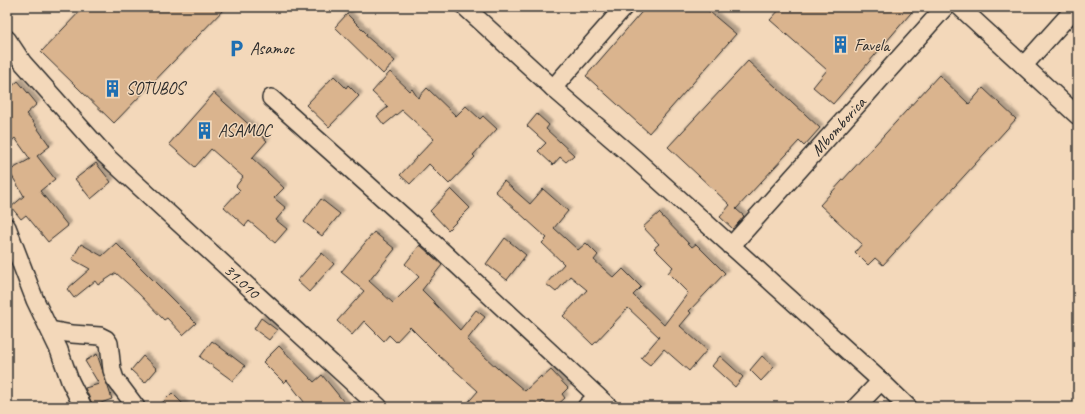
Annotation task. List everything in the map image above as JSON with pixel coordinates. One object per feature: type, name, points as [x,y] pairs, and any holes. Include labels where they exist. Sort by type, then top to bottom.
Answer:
[{"type":"street","points":[[465,7],[553,88],[881,381],[908,407]]},
{"type":"street","points":[[553,88],[624,7]]},
{"type":"street","name":"Mbomborica","points":[[731,246],[945,7]]},
{"type":"street","points":[[960,7],[1078,116]]},
{"type":"street","points":[[1024,65],[1076,7]]},
{"type":"street","name":"31.010","points":[[7,39],[22,63],[105,155],[379,407]]},
{"type":"street","points":[[271,98],[441,250],[597,403]]},
{"type":"street","points":[[7,227],[36,300],[59,350],[70,381],[83,407]]},
{"type":"street","points":[[50,330],[72,334],[100,336],[106,339],[109,344],[112,370],[115,379],[136,407]]},
{"type":"street","points":[[856,407],[881,381]]},
{"type":"building","name":"SOTUBOS","points":[[84,7],[226,7],[114,123],[41,52]]},
{"type":"building","points":[[646,7],[704,7],[736,34],[649,133],[586,76]]},
{"type":"building","name":"Favela","points":[[782,7],[916,7],[833,104],[813,87],[827,70],[770,20]]},
{"type":"building","points":[[347,14],[367,34],[365,35],[395,61],[383,74],[335,27]]},
{"type":"building","points":[[748,61],[820,128],[804,146],[799,141],[736,209],[744,216],[733,229],[720,217],[730,205],[668,147]]},
{"type":"building","points":[[390,72],[410,91],[412,89],[418,98],[427,88],[456,116],[466,106],[480,119],[483,116],[497,129],[473,155],[475,157],[449,184],[429,164],[410,184],[400,175],[434,139],[402,110],[384,125],[377,116],[388,107],[372,92]]},
{"type":"building","points":[[939,75],[969,104],[983,88],[1016,119],[883,265],[875,258],[868,265],[855,252],[862,244],[820,205]]},
{"type":"building","points":[[334,76],[346,88],[348,85],[359,96],[329,127],[306,105]]},
{"type":"building","points":[[18,81],[37,104],[26,114],[50,146],[37,156],[55,179],[40,191],[68,226],[48,242],[26,215],[21,219],[11,207],[24,196],[9,171],[30,159],[15,138],[7,145],[7,91]]},
{"type":"building","points":[[214,93],[267,141],[252,158],[284,188],[274,198],[286,208],[276,220],[287,229],[275,243],[249,221],[245,226],[224,207],[240,190],[236,186],[243,177],[211,149],[195,167],[169,144]]},
{"type":"building","points":[[537,114],[549,125],[546,129],[574,155],[566,162],[560,157],[553,165],[538,151],[546,143],[527,126]]},
{"type":"building","points":[[96,163],[111,182],[91,199],[75,179]]},
{"type":"building","points":[[504,181],[530,204],[543,189],[568,211],[554,228],[578,250],[586,243],[598,255],[594,260],[614,278],[623,269],[641,287],[633,295],[664,325],[688,293],[668,273],[673,267],[654,248],[659,244],[643,227],[659,213],[692,247],[696,244],[725,273],[689,311],[691,313],[680,326],[707,350],[689,371],[664,349],[650,365],[641,358],[659,337],[628,308],[593,345],[563,316],[587,290],[570,276],[556,292],[546,284],[564,264],[542,243],[547,238],[495,191]]},
{"type":"building","points":[[451,189],[470,208],[448,230],[430,211]]},
{"type":"building","points":[[321,199],[340,214],[322,236],[304,222]]},
{"type":"building","points":[[374,232],[395,249],[369,281],[393,303],[419,277],[405,264],[420,245],[442,265],[422,290],[460,330],[476,310],[485,317],[467,340],[498,369],[525,391],[541,376],[542,378],[551,370],[568,388],[562,394],[565,398],[555,407],[548,407],[543,401],[538,407],[464,407],[478,391],[439,356],[410,327],[396,342],[389,335],[384,341],[364,321],[352,335],[337,321],[364,291],[341,272]]},
{"type":"building","points":[[505,238],[526,255],[507,280],[486,264]]},
{"type":"building","points":[[116,243],[196,323],[183,335],[167,318],[164,320],[116,273],[98,285],[95,281],[74,298],[67,289],[90,269],[72,259],[81,244],[102,256]]},
{"type":"building","points":[[322,253],[334,264],[309,292],[297,281]]},
{"type":"building","points":[[261,318],[277,330],[269,340],[254,329]]},
{"type":"building","points":[[212,341],[245,366],[233,381],[200,357]]},
{"type":"building","points":[[279,346],[314,382],[322,375],[348,407],[308,407],[287,380],[284,383],[263,362]]},
{"type":"building","points":[[97,354],[112,399],[93,406],[85,388],[99,384],[85,361]]},
{"type":"building","points":[[143,356],[157,369],[145,383],[131,370]]},
{"type":"building","points":[[720,356],[743,377],[735,387],[712,366]]},
{"type":"building","points":[[762,356],[774,367],[761,381],[750,370]]},
{"type":"building","points":[[172,393],[186,407],[158,407]]},
{"type":"place","name":"Favela","points":[[841,45]]},
{"type":"place","name":"Asamoc","points":[[237,48]]},
{"type":"place","name":"SOTUBOS","points":[[113,88]]},
{"type":"place","name":"ASAMOC","points":[[205,130]]}]
